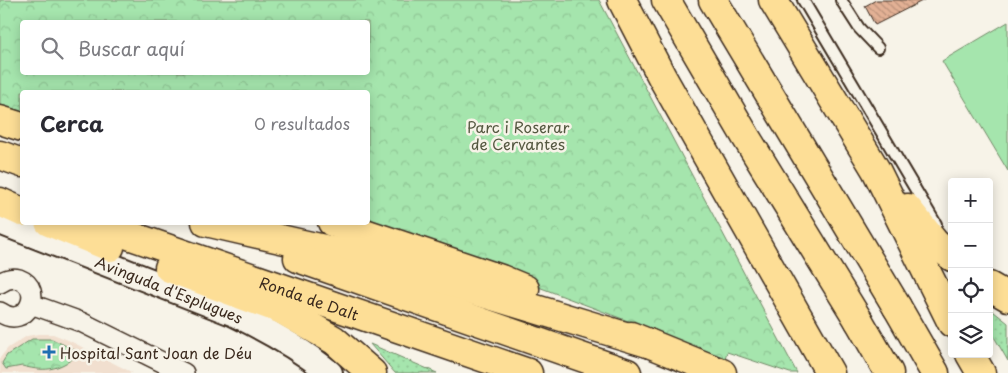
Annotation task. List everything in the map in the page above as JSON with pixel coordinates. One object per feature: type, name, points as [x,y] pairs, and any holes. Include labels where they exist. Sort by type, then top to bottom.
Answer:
[{"type":"highway","points":[[622,0],[667,86],[830,373]]},
{"type":"highway","points":[[666,0],[888,373]]},
{"type":"highway","points":[[713,0],[935,373]]},
{"type":"highway","points":[[773,0],[876,170],[948,315]]},
{"type":"highway","points":[[0,120],[20,126]]},
{"type":"highway","points":[[0,155],[20,162]]},
{"type":"highway","points":[[876,170],[935,242],[945,241]]},
{"type":"highway","points":[[0,192],[20,198]]},
{"type":"highway","points":[[0,202],[20,211]]},
{"type":"highway","points":[[57,225],[282,310],[334,340],[372,373]]},
{"type":"highway","name":"Ronda de Dalt","points":[[100,225],[528,373]]},
{"type":"highway","points":[[206,225],[627,373]]},
{"type":"highway","points":[[219,225],[377,261],[648,343]]},
{"type":"highway","points":[[341,225],[501,279],[720,372]]},
{"type":"highway","points":[[273,284],[482,373]]},
{"type":"highway","points":[[993,288],[1008,297]]},
{"type":"highway","points":[[972,358],[981,373]]},
{"type":"street","name":"Avinguda d'Esplugues","points":[[0,222],[232,313],[279,337],[316,361],[330,373]]},
{"type":"street","points":[[0,283],[12,278],[24,282],[31,291],[31,304],[27,311],[18,316],[1,315]]},
{"type":"street","points":[[31,304],[81,322],[177,371]]},
{"type":"lane","points":[[804,0],[945,241]]},
{"type":"lane","points":[[841,0],[859,28],[878,48]]},
{"type":"shaded area","name":"Hospital Sant Joan de Déu","points":[[53,334],[68,340],[133,373],[0,373],[0,358],[8,348],[27,336]]},
{"type":"green space","name":"Parc i Roserar de Cervantes","points":[[0,0],[599,0],[797,373],[790,373],[727,352],[725,358],[370,223],[370,90],[20,90],[20,111],[0,106]]},
{"type":"green space","points":[[1008,22],[1008,171],[942,61]]},
{"type":"green space","points":[[993,311],[1008,323],[1008,361],[993,335]]},
{"type":"green space","points":[[32,339],[52,339],[81,353],[66,363],[53,368],[40,369],[22,366],[6,369],[2,363],[7,355]]},
{"type":"green space","points":[[370,344],[437,373],[395,373]]},
{"type":"building","points":[[876,0],[924,0],[875,25],[865,6]]},
{"type":"place","name":"Hospital Sant Joan de Déu","points":[[49,352]]}]
